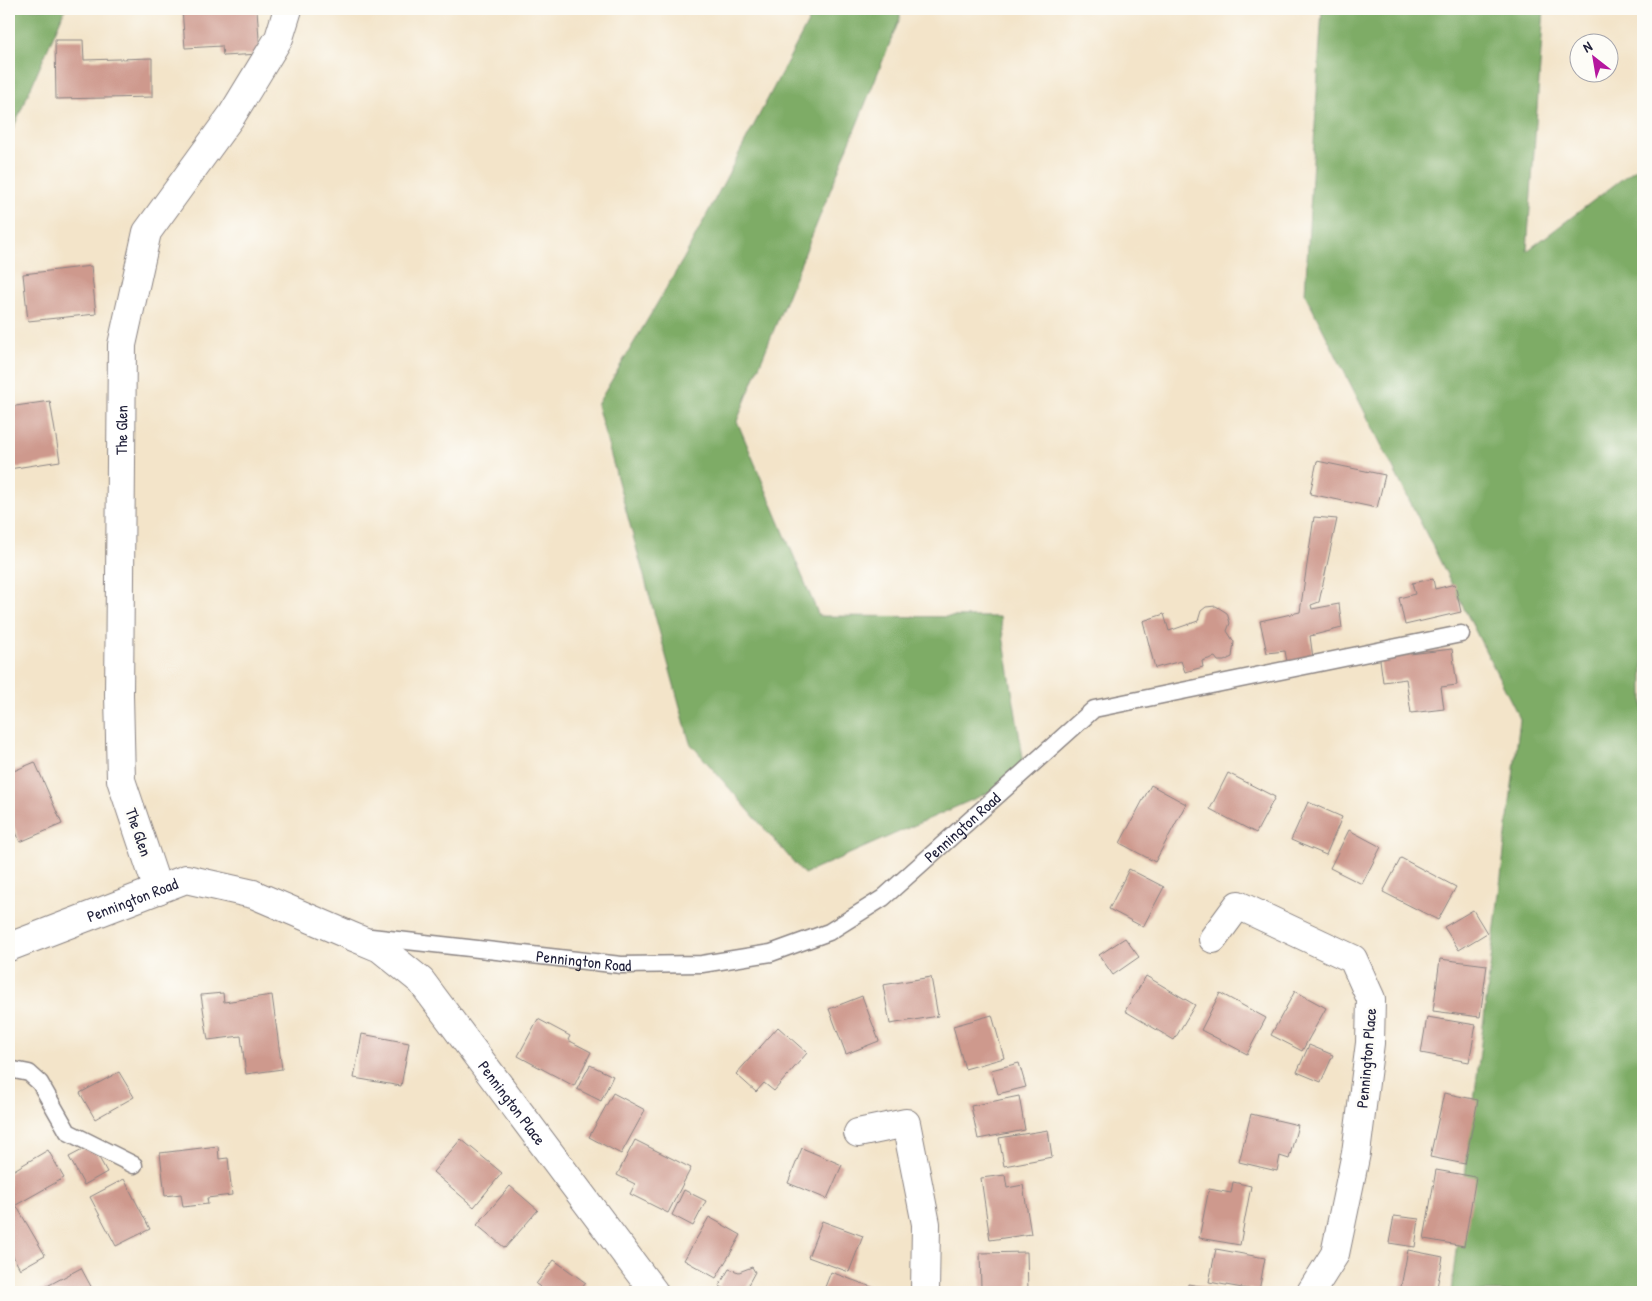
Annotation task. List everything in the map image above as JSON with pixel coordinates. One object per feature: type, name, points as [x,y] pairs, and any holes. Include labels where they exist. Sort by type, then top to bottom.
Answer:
[{"type":"street","name":"The Glen","points":[[158,890],[121,780],[119,695],[122,345],[147,232],[232,115],[279,38],[288,9]]},
{"type":"street","name":"Pennington Road","points":[[9,947],[186,880],[253,894],[351,936]]},
{"type":"street","name":"Pennington Place","points":[[1213,940],[1238,905],[1353,959],[1371,999],[1370,1043],[1352,1171],[1334,1254],[1311,1292]]},
{"type":"street","name":"Pennington Place","points":[[351,936],[380,948],[421,981],[654,1292]]},
{"type":"street","points":[[858,1132],[906,1123],[926,1224],[925,1292]]},
{"type":"lane","name":"Pennington Road","points":[[351,936],[621,965],[702,964],[771,953],[829,932],[883,898],[1094,709],[1461,634]]},
{"type":"lane","points":[[9,1069],[29,1073],[40,1083],[68,1132],[134,1165]]},
{"type":"green space","points":[[9,9],[65,9],[9,138]]},
{"type":"green space","points":[[815,9],[900,9],[900,18],[737,421],[819,616],[1000,617],[1026,776],[804,874],[690,743],[597,405],[684,258]]},
{"type":"green space","points":[[1322,9],[1544,9],[1527,251],[1643,163],[1643,1292],[1451,1292],[1520,719],[1305,294]]},
{"type":"building","points":[[182,9],[257,9],[260,54],[223,56],[222,46],[185,48]]},
{"type":"building","points":[[55,40],[83,40],[84,60],[152,58],[152,97],[56,99]]},
{"type":"building","points":[[91,266],[96,314],[28,321],[23,274]]},
{"type":"building","points":[[50,401],[60,461],[9,469],[9,407]]},
{"type":"building","points":[[1317,461],[1385,475],[1377,508],[1310,494]]},
{"type":"building","points":[[1314,517],[1337,519],[1319,602],[1311,605],[1312,609],[1339,604],[1342,628],[1310,636],[1313,658],[1287,662],[1285,651],[1267,653],[1260,621],[1300,612]]},
{"type":"building","points":[[1433,579],[1435,589],[1455,584],[1461,612],[1405,625],[1399,598],[1415,594],[1412,583]]},
{"type":"building","points":[[1216,606],[1227,613],[1230,623],[1227,631],[1234,642],[1232,657],[1224,661],[1218,661],[1215,657],[1202,661],[1203,667],[1185,672],[1181,661],[1155,668],[1143,621],[1164,614],[1169,631],[1198,621],[1201,611],[1206,607]]},
{"type":"building","points":[[1409,648],[1410,654],[1452,649],[1457,685],[1441,687],[1444,709],[1411,713],[1406,679],[1383,682],[1379,652]]},
{"type":"building","points":[[35,762],[62,824],[20,842],[12,822],[9,824],[9,773]]},
{"type":"building","points":[[1228,773],[1275,797],[1256,833],[1210,809]]},
{"type":"building","points":[[1151,785],[1186,804],[1155,862],[1120,843]]},
{"type":"building","points":[[1308,802],[1342,817],[1326,855],[1291,840]]},
{"type":"building","points":[[1349,830],[1381,847],[1362,884],[1330,868]]},
{"type":"building","points":[[1401,858],[1456,887],[1438,920],[1383,892]]},
{"type":"building","points":[[1129,869],[1164,887],[1143,927],[1109,909]]},
{"type":"building","points":[[1473,910],[1487,933],[1459,950],[1444,927]]},
{"type":"building","points":[[1125,938],[1139,957],[1113,975],[1099,955]]},
{"type":"building","points":[[1440,959],[1487,965],[1480,1017],[1433,1011]]},
{"type":"building","points":[[1146,976],[1195,1005],[1174,1040],[1125,1011]]},
{"type":"building","points":[[931,977],[938,1016],[890,1024],[883,985]]},
{"type":"building","points":[[1295,991],[1326,1008],[1302,1051],[1271,1035]]},
{"type":"building","points":[[223,993],[224,1002],[272,995],[282,1069],[246,1074],[241,1036],[208,1040],[201,995]]},
{"type":"building","points":[[1220,993],[1266,1018],[1247,1054],[1201,1030]]},
{"type":"building","points":[[862,996],[879,1041],[846,1054],[829,1009]]},
{"type":"building","points":[[992,1015],[1004,1058],[965,1069],[953,1026]]},
{"type":"building","points":[[1427,1017],[1476,1025],[1469,1062],[1421,1053]]},
{"type":"building","points":[[538,1019],[570,1036],[568,1040],[591,1052],[574,1086],[518,1056]]},
{"type":"building","points":[[778,1027],[807,1053],[774,1091],[764,1083],[756,1092],[736,1074]]},
{"type":"building","points":[[362,1034],[409,1043],[401,1086],[354,1078]]},
{"type":"building","points":[[1309,1045],[1333,1055],[1321,1082],[1297,1072]]},
{"type":"building","points":[[1019,1063],[1026,1087],[998,1094],[991,1070]]},
{"type":"building","points":[[590,1065],[613,1076],[601,1101],[577,1089]]},
{"type":"building","points":[[119,1072],[134,1097],[95,1119],[80,1093]]},
{"type":"building","points":[[613,1093],[645,1110],[621,1154],[589,1137]]},
{"type":"building","points":[[1444,1093],[1478,1100],[1465,1164],[1430,1157]]},
{"type":"building","points":[[1019,1096],[1025,1130],[978,1139],[971,1106]]},
{"type":"building","points":[[1251,1114],[1298,1125],[1289,1159],[1280,1156],[1277,1171],[1239,1162]]},
{"type":"building","points":[[1048,1130],[1052,1157],[1004,1166],[999,1138]]},
{"type":"building","points":[[461,1139],[502,1173],[474,1207],[433,1172]]},
{"type":"building","points":[[635,1140],[691,1168],[668,1213],[630,1194],[635,1184],[617,1175]]},
{"type":"building","points":[[92,1145],[107,1172],[84,1185],[69,1157]]},
{"type":"building","points":[[218,1146],[219,1159],[228,1158],[232,1195],[207,1198],[208,1204],[183,1207],[181,1194],[165,1196],[160,1153]]},
{"type":"building","points":[[802,1148],[842,1165],[827,1199],[788,1183]]},
{"type":"building","points":[[48,1150],[64,1178],[16,1205],[45,1255],[20,1269],[9,1249],[9,1173]]},
{"type":"building","points":[[1436,1170],[1476,1177],[1464,1246],[1424,1239]]},
{"type":"building","points":[[1005,1175],[1007,1188],[1023,1185],[1031,1234],[990,1240],[981,1178]]},
{"type":"building","points":[[124,1179],[150,1229],[116,1246],[90,1197]]},
{"type":"building","points":[[1233,1182],[1251,1186],[1240,1245],[1199,1238],[1209,1189],[1231,1193]]},
{"type":"building","points":[[510,1186],[538,1210],[505,1248],[477,1225]]},
{"type":"building","points":[[684,1190],[706,1201],[693,1226],[672,1215]]},
{"type":"building","points":[[1394,1216],[1419,1219],[1415,1247],[1389,1243]]},
{"type":"building","points":[[709,1217],[741,1235],[716,1278],[684,1260]]},
{"type":"building","points":[[822,1221],[863,1236],[849,1272],[808,1257]]},
{"type":"building","points":[[1216,1249],[1265,1258],[1259,1291],[1209,1282]]},
{"type":"building","points":[[1408,1250],[1443,1257],[1436,1292],[1400,1292]]},
{"type":"building","points":[[1027,1252],[1028,1292],[993,1292],[993,1288],[981,1288],[980,1253]]},
{"type":"building","points":[[554,1260],[586,1283],[580,1290],[583,1292],[547,1292],[536,1284]]},
{"type":"building","points":[[752,1267],[755,1272],[744,1292],[732,1292],[719,1286],[729,1269],[739,1272]]},
{"type":"building","points":[[81,1268],[94,1292],[36,1292]]},
{"type":"building","points":[[831,1272],[877,1289],[875,1292],[823,1292]]},
{"type":"building","points":[[1188,1284],[1218,1289],[1217,1292],[1187,1292]]}]
